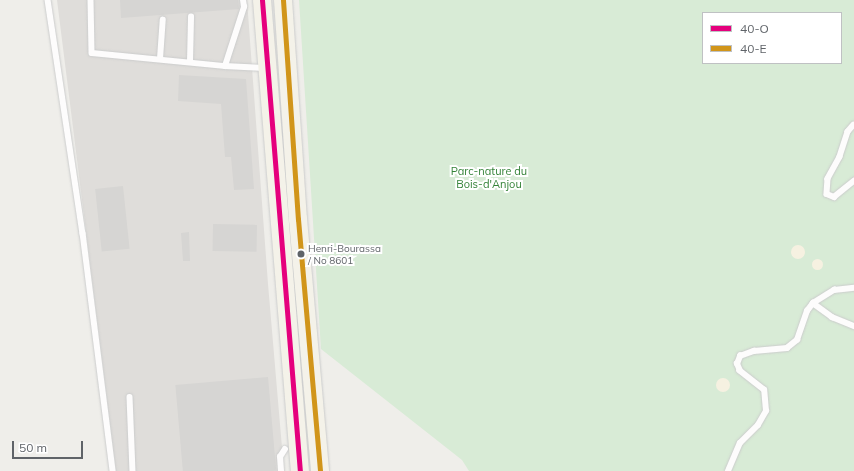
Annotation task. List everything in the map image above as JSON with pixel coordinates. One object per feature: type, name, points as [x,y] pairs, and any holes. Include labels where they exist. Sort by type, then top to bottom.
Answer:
[{"type":"main road","points":[[262,0],[276,80],[300,358],[300,471]]},
{"type":"main road","points":[[276,80],[283,0]]},
{"type":"main road","points":[[300,358],[320,471]]},
{"type":"lane","points":[[48,0],[83,233],[113,471]]},
{"type":"lane","points":[[91,0],[92,53],[225,66],[276,80]]},
{"type":"lane","points":[[225,66],[244,7],[243,0]]},
{"type":"lane","points":[[190,62],[191,17]]},
{"type":"lane","points":[[160,59],[163,20]]},
{"type":"lane","points":[[854,125],[846,137],[840,157],[828,179],[827,194],[834,197],[854,181]]},
{"type":"lane","points":[[728,471],[740,443],[758,426],[766,411],[764,390],[740,371],[737,364],[738,360],[746,353],[779,350],[794,344],[803,327],[807,312],[813,303],[834,290],[854,288]]},
{"type":"lane","points":[[813,303],[832,317],[854,326]]},
{"type":"lane","points":[[130,397],[133,471]]},
{"type":"lane","points":[[281,471],[280,457],[284,449]]},
{"type":"shaded area","points":[[57,0],[247,0],[268,284],[284,471],[116,471]]},
{"type":"green space","name":"Parc-nature du Bois-d'Anjou","points":[[299,0],[854,0],[854,471],[469,471],[462,460],[321,349]]},
{"type":"sand","points":[[798,245],[803,247],[805,252],[803,257],[798,259],[793,257],[791,252],[793,247]]},
{"type":"sand","points":[[817,258],[821,260],[823,264],[821,268],[817,270],[813,268],[811,264],[813,260]]},
{"type":"sand","points":[[723,378],[728,380],[730,385],[728,390],[723,392],[718,390],[716,385],[718,380]]},
{"type":"building","points":[[120,0],[238,0],[239,9],[121,18]]},
{"type":"building","points":[[179,75],[246,79],[254,189],[234,190],[231,157],[225,157],[221,104],[178,101]]},
{"type":"building","points":[[123,186],[130,249],[102,252],[95,189]]},
{"type":"building","points":[[213,224],[257,225],[257,252],[213,251]]},
{"type":"building","points":[[189,232],[190,261],[183,261],[181,233]]},
{"type":"building","points":[[268,377],[276,471],[183,471],[175,385]]},
{"type":"transit line","name":"40-O","points":[[262,0],[300,471]]},
{"type":"transit line","name":"40-E","points":[[283,0],[298,219],[320,471]]},
{"type":"place","name":"Henri-Bourassa / No 8601","points":[[301,254]]}]
